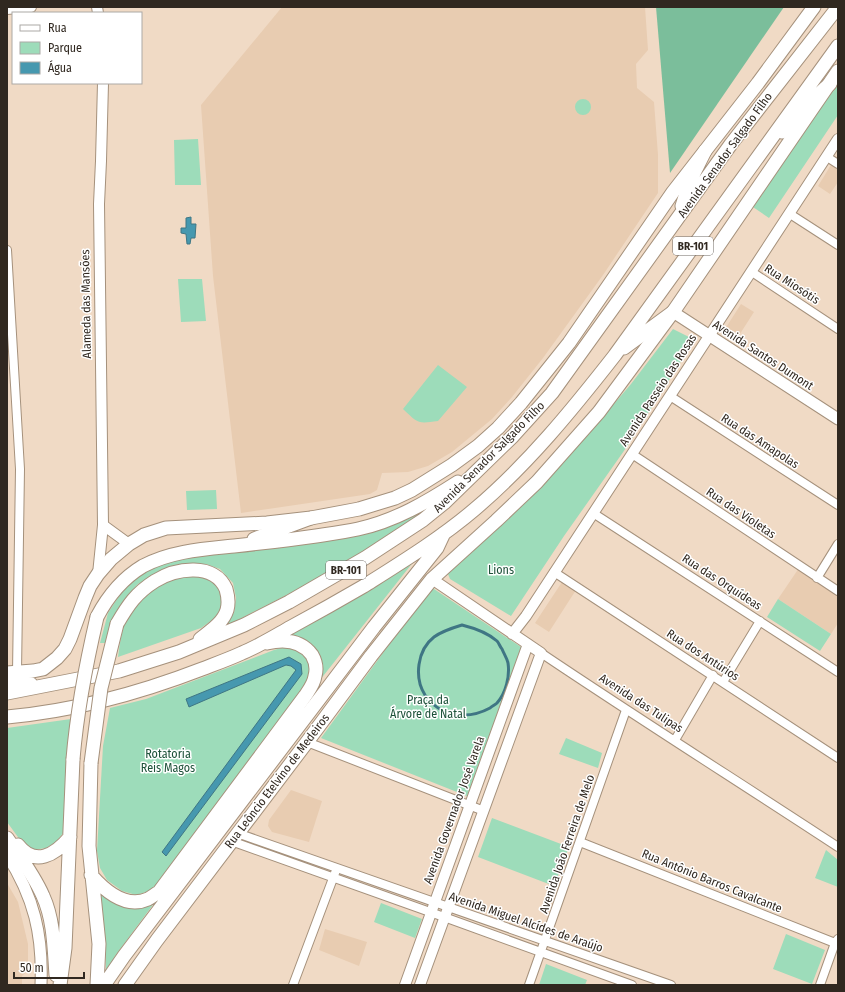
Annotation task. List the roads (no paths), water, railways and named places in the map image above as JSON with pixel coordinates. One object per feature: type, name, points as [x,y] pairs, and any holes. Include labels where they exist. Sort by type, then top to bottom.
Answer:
[{"type":"main road","name":"Avenida Senador Salgado Filho","points":[[12,673],[44,669],[62,653],[70,639],[90,586],[98,574],[129,544],[144,535],[166,528],[266,523],[311,518],[359,509],[395,498],[412,490],[452,465],[488,437],[521,403],[569,343],[673,192],[758,83],[814,7]]},
{"type":"main road","name":"Avenida Senador Salgado Filho","points":[[7,692],[120,671],[193,646],[244,625],[283,606],[365,558],[423,520],[444,503],[513,436],[552,393],[731,144],[838,7]]},
{"type":"main road","name":"Avenida Senador Salgado Filho","points":[[7,717],[36,714],[95,702],[170,681],[236,656],[350,594],[445,533],[480,504],[532,455],[569,414],[615,355],[838,46]]},
{"type":"main road","points":[[432,579],[537,482],[583,430],[651,344],[838,71]]},
{"type":"main road","points":[[772,138],[791,125],[819,93],[830,84]]},
{"type":"main road","points":[[677,220],[690,182],[705,151]]},
{"type":"main road","points":[[615,355],[673,312]]},
{"type":"main road","name":"Avenida Santos Dumont","points":[[673,312],[838,419]]},
{"type":"main road","points":[[59,985],[65,948],[73,759],[81,693],[97,617],[113,591],[142,567],[160,558],[174,554],[357,530],[377,524],[409,511],[482,467]]},
{"type":"main road","points":[[234,546],[311,518]]},
{"type":"main road","points":[[104,985],[124,956],[374,627],[437,548],[445,533]]},
{"type":"main road","points":[[97,985],[99,944],[89,846],[91,762],[101,688],[117,624],[129,604],[156,580],[181,571],[202,571],[217,578],[221,582],[227,592],[228,603],[227,610],[218,624],[193,646]]},
{"type":"main road","name":"Rua Leôncio Etelvino de Medeiros","points":[[125,985],[234,837],[371,656],[432,579]]},
{"type":"main road","points":[[91,875],[103,888],[125,900],[138,902],[149,899],[159,892],[305,696],[313,682],[317,669],[315,659],[309,650],[301,644],[287,641],[259,644]]},
{"type":"main road","points":[[7,681],[40,686]]},
{"type":"main road","points":[[7,721],[36,714]]},
{"type":"main road","points":[[7,831],[23,851],[29,855],[38,857],[47,856],[63,846],[70,837]]},
{"type":"main road","points":[[7,838],[25,863],[44,897],[50,917],[59,985]]},
{"type":"main road","points":[[7,855],[25,888],[35,913],[40,936],[42,959],[41,985]]},
{"type":"street","points":[[7,9],[30,7]]},
{"type":"street","name":"Alameda das Mansões","points":[[98,574],[102,525],[98,204],[101,161],[103,84]]},
{"type":"street","name":"Avenida Passeio das Rosas","points":[[512,634],[526,616],[838,139]]},
{"type":"street","points":[[827,157],[838,164]]},
{"type":"street","points":[[790,214],[838,245]]},
{"type":"street","points":[[7,250],[20,469],[12,673]]},
{"type":"street","name":"Rua Miosótis","points":[[752,272],[838,329]]},
{"type":"street","name":"Rua das Amapolas","points":[[670,396],[838,505]]},
{"type":"street","name":"Rua das Violetas","points":[[632,454],[838,591]]},
{"type":"street","name":"Rua das Orquídeas","points":[[593,513],[838,672]]},
{"type":"street","points":[[102,525],[129,544]]},
{"type":"street","points":[[817,578],[838,544]]},
{"type":"street","name":"Rua dos Antúrios","points":[[554,572],[838,758]]},
{"type":"street","name":"Avenida das Tulipas","points":[[432,579],[626,710],[675,740],[838,847]]},
{"type":"street","points":[[723,682],[760,621]]},
{"type":"street","name":"Avenida Governador José Varela","points":[[405,985],[528,644]]},
{"type":"street","points":[[420,985],[541,653]]},
{"type":"street","points":[[675,740],[713,675]]},
{"type":"street","name":"Avenida João Ferreira de Melo","points":[[529,985],[546,941],[626,710]]},
{"type":"street","points":[[307,742],[484,811]]},
{"type":"street","name":"Avenida Miguel Alcídes de Araújo","points":[[234,837],[337,868],[541,952],[632,985]]},
{"type":"street","name":"Avenida Miguel Alcídes de Araújo","points":[[234,837],[333,877],[433,907]]},
{"type":"street","name":"Rua Antônio Barros Cavalcante","points":[[580,842],[836,941]]},
{"type":"street","points":[[294,985],[337,868]]},
{"type":"street","name":"Avenida Miguel Alcídes de Araújo","points":[[446,912],[546,941],[671,985]]},
{"type":"street","points":[[820,985],[836,941]]},
{"type":"water","points":[[191,217],[191,224],[196,224],[195,238],[191,238],[190,244],[187,244],[186,234],[181,233],[181,228],[186,228],[186,218]]},
{"type":"water","points":[[289,657],[301,664],[302,674],[166,856],[162,852],[296,670],[291,666],[286,665],[189,707],[186,699]]},
{"type":"waterway","points":[[462,625],[481,631],[497,641],[508,663],[508,679],[503,694],[497,703],[482,712],[464,715],[446,712],[438,708],[425,695],[419,681],[419,664],[424,649],[428,643],[440,633],[462,625]]},
{"type":"park label","name":"Lions","points":[[501,570]]},
{"type":"park label","name":"Praça da Árvore de Natal","points":[[428,707]]},
{"type":"park label","name":"Rotatoria Reis Magos","points":[[168,761]]}]
